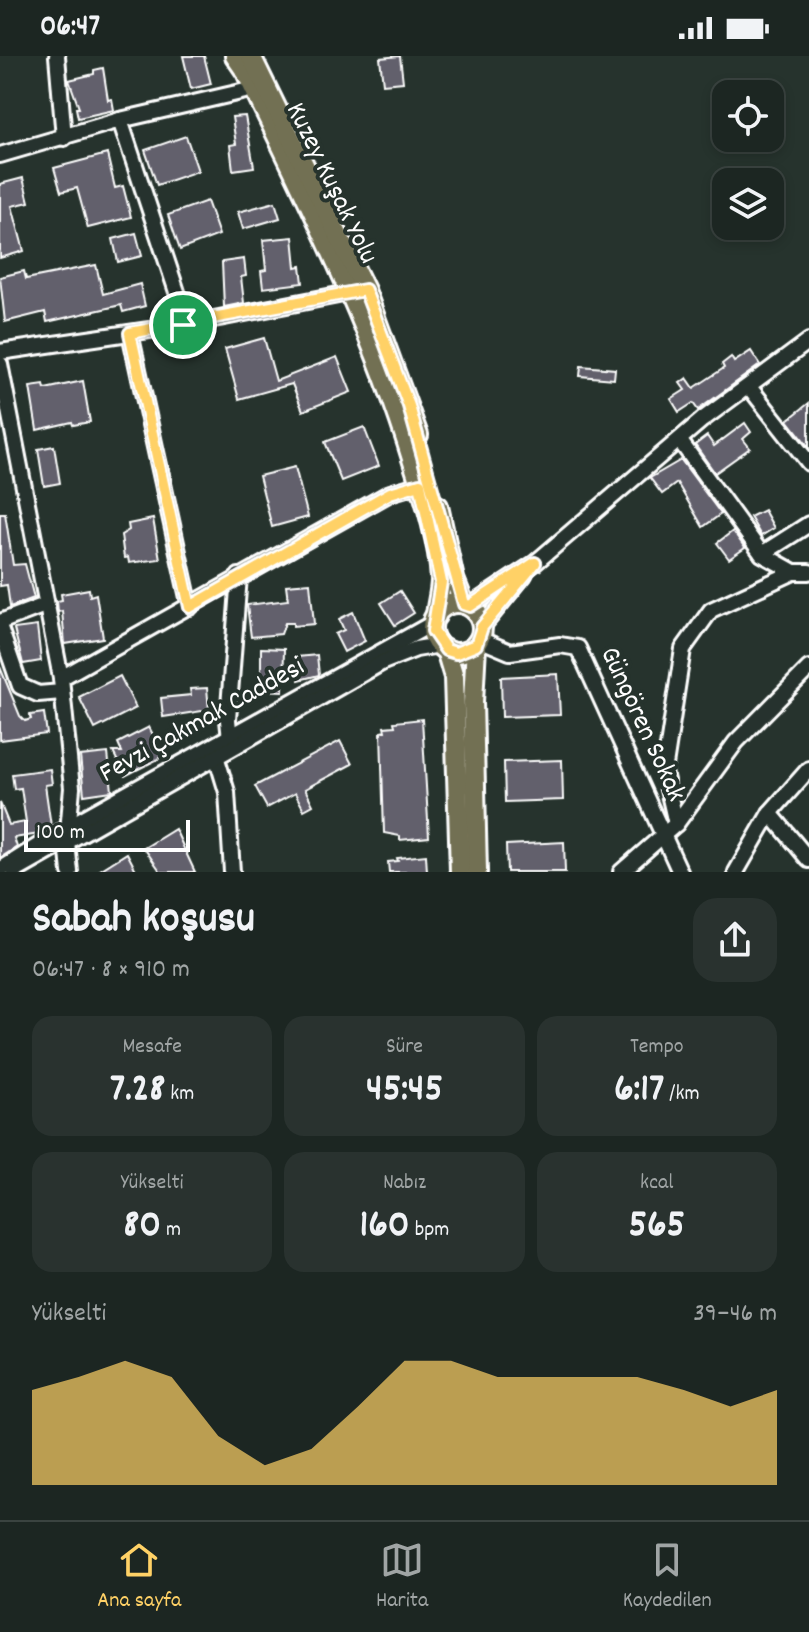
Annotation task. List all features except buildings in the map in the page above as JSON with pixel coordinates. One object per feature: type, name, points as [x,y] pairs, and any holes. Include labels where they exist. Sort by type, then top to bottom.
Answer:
[{"type":"main road","name":"Kuzey Kuşak Yolu","points":[[249,57],[254,89],[358,292],[420,484],[441,582],[434,619]]},
{"type":"main road","name":"Kuzey Kuşak Yolu","points":[[249,57],[409,406],[467,605]]},
{"type":"main road","points":[[460,872],[454,677],[434,619],[448,605],[467,605],[479,615],[473,702],[477,872]]},
{"type":"main road","points":[[443,648],[456,653],[479,637]]},
{"type":"street","points":[[57,56],[64,138]]},
{"type":"street","points":[[0,155],[120,120],[254,89]]},
{"type":"street","points":[[120,120],[179,298],[183,325]]},
{"type":"street","points":[[0,352],[183,325],[358,292]]},
{"type":"street","points":[[130,333],[190,607]]},
{"type":"street","points":[[467,605],[535,563],[702,420],[750,388],[809,341]]},
{"type":"street","points":[[0,364],[9,396],[62,685],[72,788],[71,825],[67,842],[70,872]]},
{"type":"street","points":[[750,388],[809,463]]},
{"type":"street","points":[[680,441],[762,554],[802,572]]},
{"type":"street","points":[[45,605],[0,625],[20,686],[27,693],[38,694],[62,685],[239,576],[390,493],[420,484]]},
{"type":"street","points":[[762,554],[809,524]]},
{"type":"street","points":[[479,637],[535,563]]},
{"type":"street","points":[[676,824],[664,772],[683,649],[711,610],[802,572]]},
{"type":"street","points":[[230,739],[228,720],[239,576]]},
{"type":"street","name":"Fevzi Çakmak Caddesi","points":[[0,870],[71,825],[230,739],[434,619]]},
{"type":"street","name":"Güngören Sokak","points":[[479,637],[510,652],[560,645],[578,648],[680,872]]},
{"type":"street","points":[[14,872],[391,658],[443,648]]},
{"type":"street","points":[[621,872],[676,824],[736,742],[809,668]]},
{"type":"street","points":[[217,759],[227,792],[232,872]]},
{"type":"street","points":[[736,872],[770,813],[809,769]]},
{"type":"street","points":[[770,813],[809,860]]},
{"type":"route","points":[[365,290],[409,406],[437,500],[454,579],[464,604],[470,606],[535,563],[482,627],[476,645],[456,653],[443,648],[435,639],[433,623],[441,582],[420,484],[390,493],[239,576],[190,607],[130,333],[183,325],[365,290]]}]
